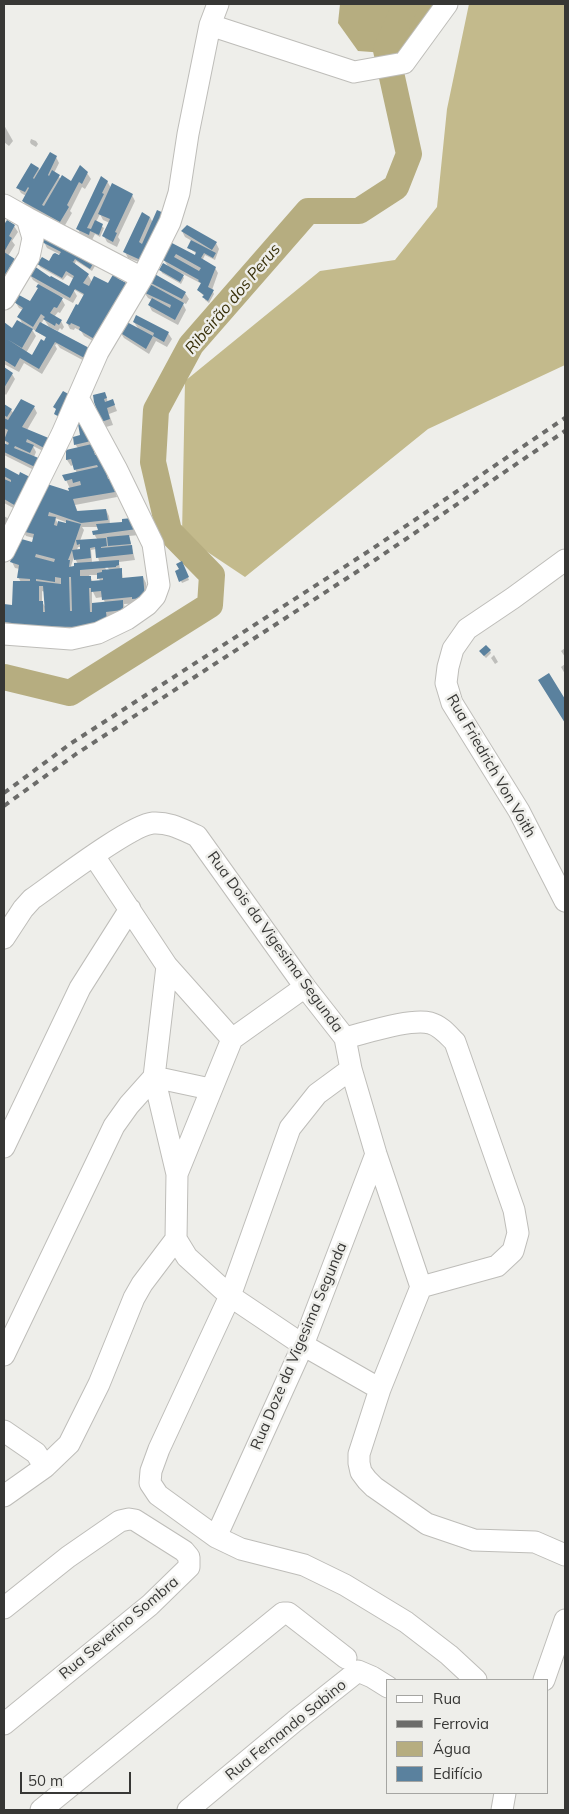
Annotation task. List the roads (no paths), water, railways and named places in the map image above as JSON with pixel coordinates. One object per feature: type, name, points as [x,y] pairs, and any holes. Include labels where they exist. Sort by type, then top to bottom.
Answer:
[{"type":"street","points":[[4,551],[62,434],[104,340],[142,278],[170,222],[180,193],[188,134],[210,25],[218,4]]},
{"type":"street","points":[[210,25],[354,72],[404,63],[447,4]]},
{"type":"street","points":[[4,204],[142,278]]},
{"type":"street","points":[[4,299],[29,257],[34,238],[27,218]]},
{"type":"street","points":[[4,634],[71,639],[98,633],[127,619],[147,605],[154,596],[158,585],[156,562],[150,537],[117,470],[78,398]]},
{"type":"street","name":"Rua Friedrich Von Voith","points":[[565,560],[467,629],[453,649],[446,683],[452,703],[519,811],[565,901]]},
{"type":"street","name":"Rua Dois da Vigesima Segunda","points":[[4,938],[32,899],[131,831],[152,823],[171,824],[197,836],[305,987],[345,1038],[351,1070],[376,1154],[421,1287]]},
{"type":"street","points":[[94,856],[167,966],[232,1039]]},
{"type":"street","points":[[4,1147],[80,988],[130,909]]},
{"type":"street","points":[[167,966],[154,1077],[177,1174],[176,1239],[187,1258],[230,1296],[303,1345],[380,1389]]},
{"type":"street","points":[[177,1174],[232,1039],[305,987]]},
{"type":"street","points":[[345,1038],[412,1022],[431,1023],[446,1032],[455,1042],[514,1210],[518,1233],[513,1251],[497,1266],[421,1287],[380,1389],[359,1454],[361,1472],[374,1487],[427,1524],[474,1540],[535,1542],[565,1555]]},
{"type":"street","points":[[351,1070],[317,1094],[290,1128],[230,1296],[158,1449],[151,1471],[150,1483],[158,1496],[216,1537],[241,1549],[304,1565],[345,1585],[406,1622],[449,1655],[475,1679]]},
{"type":"street","points":[[154,1077],[210,1090]]},
{"type":"street","points":[[5,1350],[114,1126],[129,1105],[154,1077]]},
{"type":"street","name":"Rua Doze da Vigesima Segunda","points":[[216,1537],[303,1345],[376,1154]]},
{"type":"street","points":[[4,1496],[45,1467],[69,1444],[99,1384],[134,1298],[142,1284],[176,1239]]},
{"type":"street","points":[[4,1431],[36,1453],[45,1467]]},
{"type":"street","name":"Rua Severino Sombra","points":[[4,1608],[68,1557],[124,1519],[135,1520],[184,1551],[189,1557],[189,1567],[150,1605],[4,1724]]},
{"type":"street","points":[[41,1810],[283,1613],[288,1613],[346,1658]]},
{"type":"street","points":[[544,1679],[565,1620]]},
{"type":"street","name":"Rua Fernando Sabino","points":[[196,1808],[307,1710],[358,1671],[386,1686]]},
{"type":"street","points":[[502,1810],[505,1794]]},
{"type":"water","points":[[340,4],[439,4],[399,54],[358,51],[338,23]]},
{"type":"waterway","name":"Ribeirão dos Perus","points":[[4,677],[70,693],[210,605],[212,575],[169,531],[153,462],[156,410],[191,345],[308,211],[359,211],[396,187],[409,154],[386,50],[406,4]]},
{"type":"railway","points":[[4,793],[70,744],[369,551],[565,418]]},
{"type":"railway","points":[[4,806],[76,754],[375,560],[565,431]]}]
